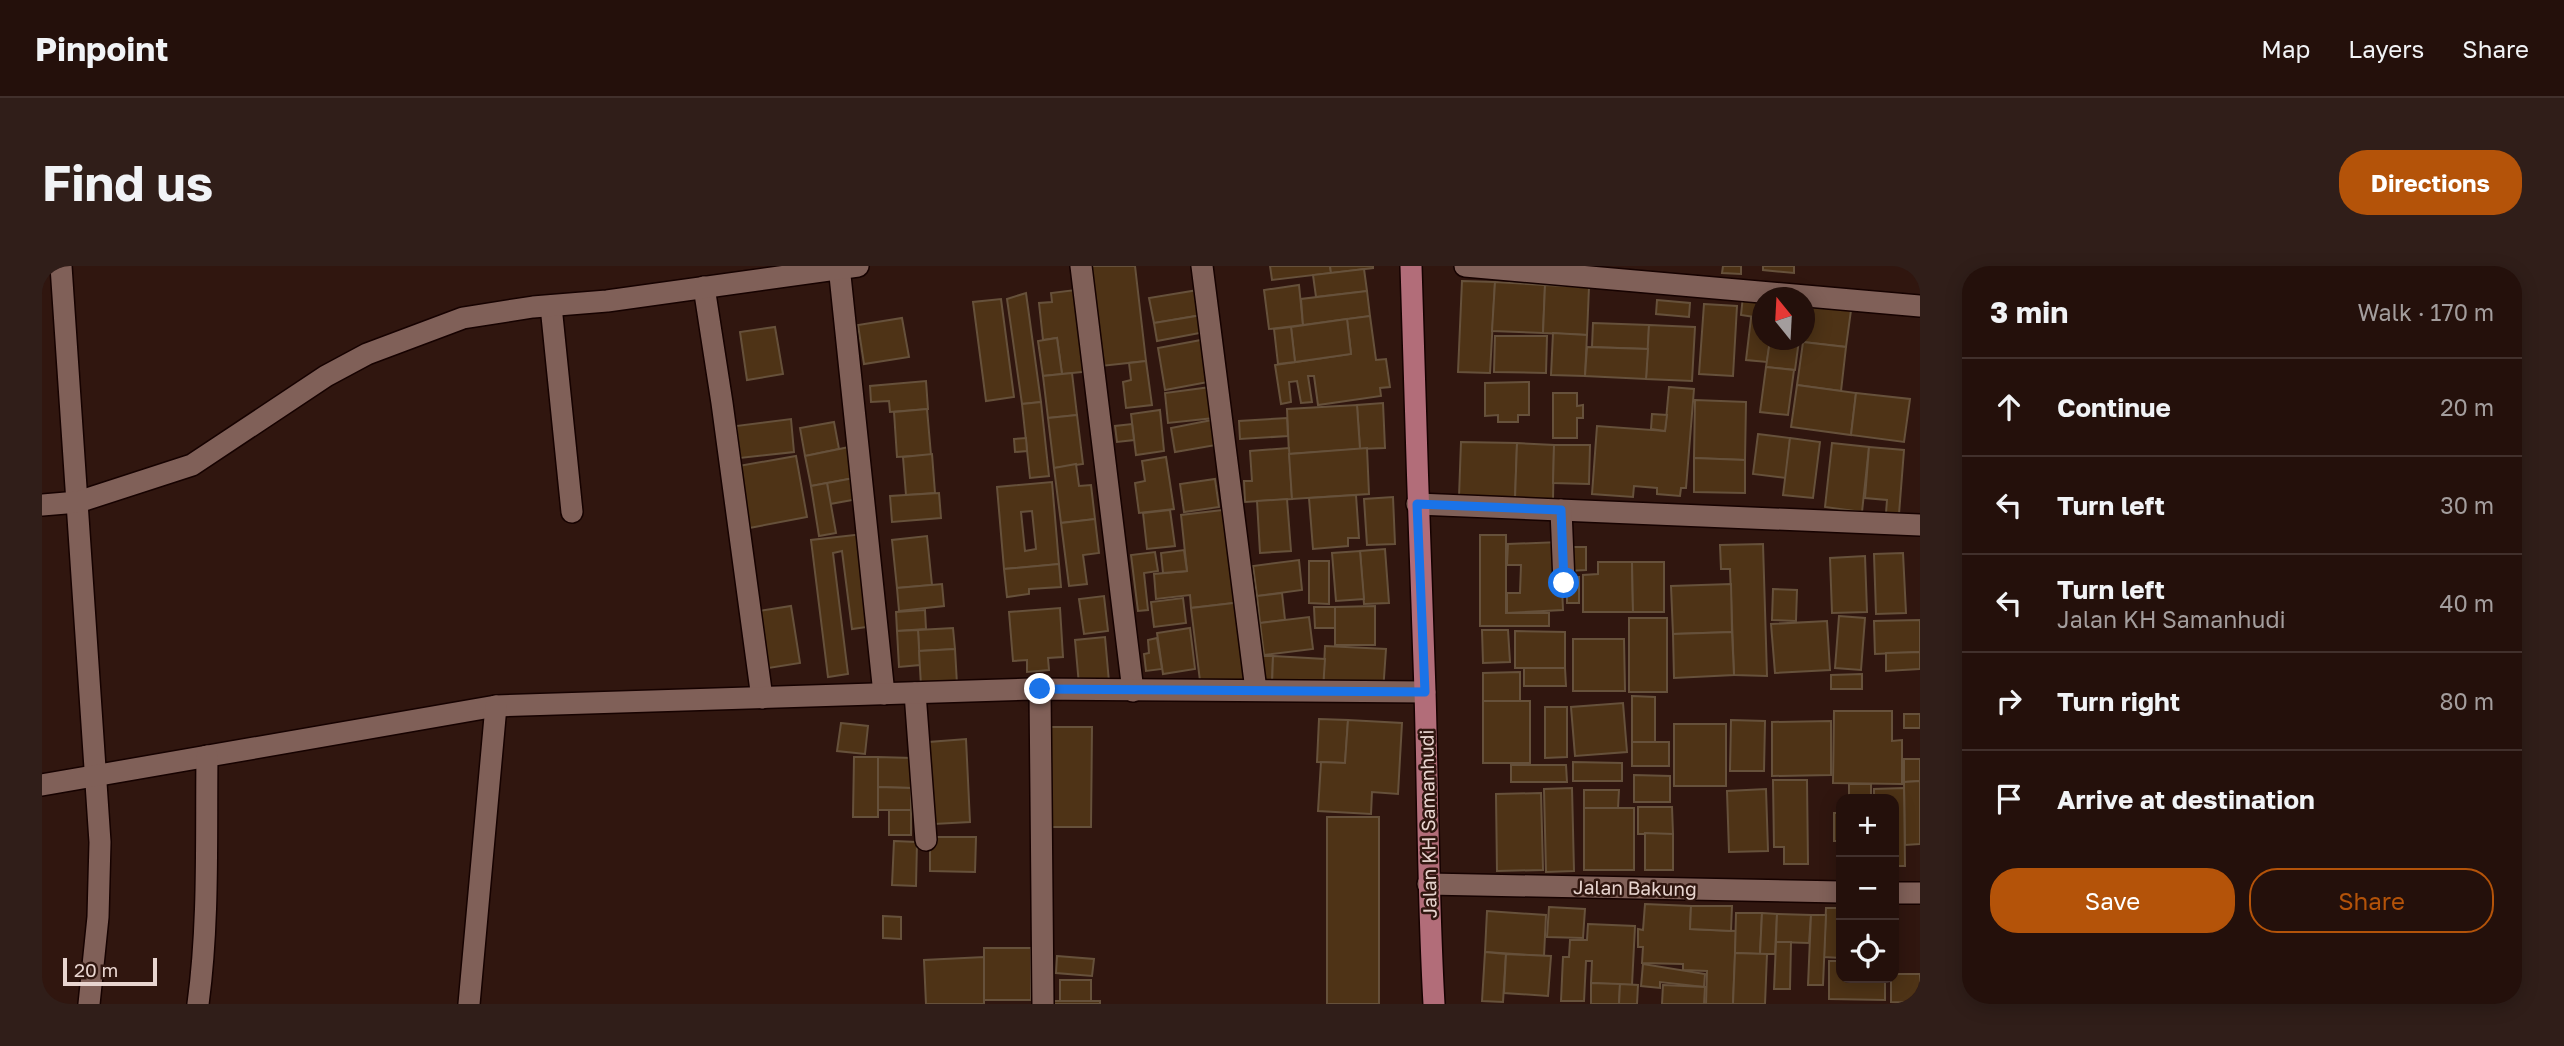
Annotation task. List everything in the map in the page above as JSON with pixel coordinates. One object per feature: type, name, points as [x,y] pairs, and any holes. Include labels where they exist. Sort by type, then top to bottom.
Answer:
[{"type":"main road","name":"Jalan KH Samanhudi","points":[[1411,266],[1425,692],[1428,884],[1434,1004]]},
{"type":"street","points":[[61,266],[100,842],[98,917],[89,1004]]},
{"type":"street","points":[[1081,266],[1133,691]]},
{"type":"street","points":[[1202,266],[1256,690]]},
{"type":"street","points":[[1465,266],[1920,306]]},
{"type":"street","points":[[42,505],[78,502],[192,465],[326,376],[367,354],[463,318],[845,267],[884,694]]},
{"type":"street","points":[[704,287],[762,698]]},
{"type":"street","points":[[551,306],[572,512]]},
{"type":"street","points":[[1417,504],[1920,525]]},
{"type":"street","points":[[1561,510],[1564,583]]},
{"type":"street","points":[[1040,689],[1039,815],[1043,1004]]},
{"type":"street","points":[[42,785],[496,706],[1040,689],[1425,692]]},
{"type":"street","points":[[915,693],[926,841]]},
{"type":"street","points":[[469,1004],[496,706]]},
{"type":"street","points":[[198,1004],[206,864],[207,756]]},
{"type":"street","name":"Jalan Bakung","points":[[1428,884],[1836,892]]},
{"type":"street","points":[[1899,893],[1920,893]]},
{"type":"building","points":[[1090,266],[1135,266],[1146,361],[1101,366]]},
{"type":"building","points":[[1270,266],[1330,266],[1331,273],[1272,280]]},
{"type":"building","points":[[1330,266],[1373,266],[1373,268],[1331,273]]},
{"type":"building","points":[[1723,266],[1741,266],[1741,274],[1722,273]]},
{"type":"building","points":[[1763,266],[1794,266],[1794,273],[1763,270]]},
{"type":"building","points":[[1364,269],[1367,291],[1316,297],[1313,275]]},
{"type":"building","points":[[1462,281],[1495,282],[1490,373],[1458,372]]},
{"type":"building","points":[[1495,282],[1545,285],[1543,333],[1492,331]]},
{"type":"building","points":[[1299,285],[1303,325],[1269,329],[1264,290]]},
{"type":"building","points":[[1545,285],[1589,287],[1587,335],[1543,333]]},
{"type":"building","points":[[1083,289],[1092,371],[1062,374],[1057,338],[1043,340],[1039,303],[1052,302],[1051,293]]},
{"type":"building","points":[[1198,290],[1202,315],[1154,323],[1149,298]]},
{"type":"building","points":[[1367,291],[1370,316],[1303,325],[1301,299]]},
{"type":"building","points":[[1026,293],[1041,402],[1022,404],[1007,299]]},
{"type":"building","points":[[1743,296],[1752,297],[1752,317],[1741,315]]},
{"type":"building","points":[[1001,299],[1014,397],[986,401],[973,302]]},
{"type":"building","points":[[1815,299],[1852,303],[1846,347],[1815,343]]},
{"type":"building","points":[[1657,300],[1690,303],[1689,317],[1656,314]]},
{"type":"building","points":[[1704,304],[1737,306],[1733,376],[1699,374]]},
{"type":"building","points":[[1202,315],[1205,332],[1157,341],[1154,323]]},
{"type":"building","points":[[1370,316],[1376,360],[1386,359],[1390,387],[1380,388],[1381,396],[1318,405],[1314,376],[1308,376],[1312,402],[1301,403],[1297,381],[1289,382],[1291,402],[1281,404],[1275,365],[1351,354],[1347,319]]},
{"type":"building","points":[[902,318],[909,357],[864,364],[858,325]]},
{"type":"building","points":[[1752,318],[1752,350],[1769,350],[1767,362],[1746,360]]},
{"type":"building","points":[[1347,319],[1351,354],[1295,362],[1291,327]]},
{"type":"building","points":[[1593,323],[1649,325],[1648,349],[1592,347]]},
{"type":"building","points":[[1649,325],[1695,327],[1692,381],[1646,379]]},
{"type":"building","points":[[775,327],[783,374],[747,380],[740,332]]},
{"type":"building","points":[[1291,327],[1295,362],[1278,364],[1274,329]]},
{"type":"building","points":[[1553,333],[1587,335],[1585,376],[1551,375]]},
{"type":"building","points":[[1495,336],[1547,336],[1546,373],[1494,372]]},
{"type":"building","points":[[1057,338],[1062,374],[1043,376],[1038,341]]},
{"type":"building","points":[[1201,340],[1208,382],[1165,390],[1158,348]]},
{"type":"building","points":[[1815,343],[1846,347],[1841,391],[1797,385],[1802,350],[1815,350]]},
{"type":"building","points":[[1587,347],[1648,349],[1646,379],[1585,376]]},
{"type":"building","points":[[1769,350],[1798,350],[1795,370],[1766,367]]},
{"type":"building","points":[[1146,361],[1152,405],[1126,408],[1123,382],[1131,380],[1129,363]]},
{"type":"building","points":[[1766,367],[1794,370],[1788,415],[1760,412]]},
{"type":"building","points":[[1072,373],[1077,415],[1048,418],[1043,376]]},
{"type":"building","points":[[926,381],[928,409],[890,412],[889,401],[871,402],[870,386]]},
{"type":"building","points":[[1529,382],[1529,415],[1518,415],[1518,422],[1498,422],[1498,415],[1485,416],[1485,383]]},
{"type":"building","points":[[1797,385],[1856,393],[1851,435],[1791,427]]},
{"type":"building","points":[[1211,387],[1214,418],[1168,423],[1165,393]]},
{"type":"building","points":[[1669,387],[1694,389],[1686,488],[1681,488],[1680,496],[1657,494],[1657,488],[1634,486],[1633,497],[1592,494],[1597,426],[1665,431]]},
{"type":"building","points":[[1553,393],[1577,393],[1577,406],[1583,405],[1583,418],[1577,418],[1577,438],[1553,438]]},
{"type":"building","points":[[1856,393],[1910,399],[1904,442],[1851,435]]},
{"type":"building","points":[[1695,400],[1746,402],[1745,460],[1694,458]]},
{"type":"building","points":[[1041,402],[1049,476],[1030,478],[1022,404]]},
{"type":"building","points":[[1383,403],[1385,448],[1360,449],[1357,405]]},
{"type":"building","points":[[1357,405],[1360,449],[1289,454],[1287,409]]},
{"type":"building","points":[[927,409],[931,455],[897,457],[894,412]]},
{"type":"building","points":[[1160,410],[1164,451],[1136,455],[1131,414]]},
{"type":"building","points":[[1652,414],[1667,415],[1665,431],[1651,429]]},
{"type":"building","points":[[1077,415],[1083,464],[1054,468],[1048,418]]},
{"type":"building","points":[[1287,418],[1288,436],[1240,439],[1239,421]]},
{"type":"building","points":[[791,419],[794,452],[740,458],[736,426]]},
{"type":"building","points":[[1212,420],[1216,445],[1175,452],[1171,428]]},
{"type":"building","points":[[834,422],[839,449],[805,456],[800,428]]},
{"type":"building","points":[[1132,424],[1134,440],[1117,442],[1115,426]]},
{"type":"building","points":[[1758,434],[1790,438],[1786,478],[1753,474]]},
{"type":"building","points":[[1026,438],[1027,451],[1015,452],[1014,439]]},
{"type":"building","points":[[1790,438],[1820,442],[1813,498],[1783,495]]},
{"type":"building","points":[[1461,442],[1517,443],[1515,499],[1459,497]]},
{"type":"building","points":[[1517,443],[1554,445],[1553,500],[1515,499]]},
{"type":"building","points":[[1832,443],[1869,447],[1862,512],[1825,507]]},
{"type":"building","points":[[1554,445],[1590,445],[1589,484],[1553,483]]},
{"type":"building","points":[[854,446],[860,477],[811,486],[805,456]]},
{"type":"building","points":[[1869,447],[1904,450],[1899,514],[1886,513],[1887,500],[1865,498]]},
{"type":"building","points":[[1289,448],[1292,499],[1245,502],[1244,481],[1252,481],[1250,451]]},
{"type":"building","points":[[1367,448],[1369,494],[1292,499],[1289,454]]},
{"type":"building","points":[[932,454],[935,493],[906,495],[903,457]]},
{"type":"building","points":[[796,456],[807,517],[744,529],[733,467]]},
{"type":"building","points":[[1166,457],[1174,509],[1139,513],[1135,483],[1145,481],[1142,461]]},
{"type":"building","points":[[1694,458],[1745,460],[1745,493],[1694,492]]},
{"type":"building","points":[[1076,464],[1079,486],[1091,485],[1095,519],[1061,523],[1054,468]]},
{"type":"building","points":[[854,478],[858,499],[830,504],[827,483]]},
{"type":"building","points":[[1215,479],[1219,507],[1184,512],[1180,484]]},
{"type":"building","points":[[1052,482],[1059,564],[1004,569],[997,487]],"holes":[[[1032,511],[1036,549],[1025,551],[1021,512]]]},
{"type":"building","points":[[827,483],[836,533],[819,536],[811,486]]},
{"type":"building","points":[[939,493],[941,518],[892,522],[890,496]]},
{"type":"building","points":[[1356,495],[1359,538],[1348,538],[1348,546],[1313,549],[1309,498]]},
{"type":"building","points":[[1393,497],[1395,544],[1367,545],[1364,499]]},
{"type":"building","points":[[1287,499],[1291,551],[1260,553],[1257,501]]},
{"type":"building","points":[[1231,509],[1242,602],[1191,608],[1190,595],[1156,599],[1154,574],[1187,571],[1181,515]]},
{"type":"building","points":[[1170,510],[1175,546],[1147,549],[1143,513]]},
{"type":"building","points":[[1095,519],[1099,553],[1083,555],[1087,584],[1069,586],[1061,523]]},
{"type":"building","points":[[863,534],[874,626],[852,629],[842,551],[833,553],[848,674],[828,677],[811,540]]},
{"type":"building","points":[[1480,535],[1506,535],[1506,613],[1549,613],[1549,626],[1480,626]]},
{"type":"building","points":[[927,536],[932,585],[897,588],[892,540]]},
{"type":"building","points":[[1560,542],[1563,610],[1507,613],[1507,593],[1520,593],[1521,565],[1507,565],[1508,544]]},
{"type":"building","points":[[1763,544],[1767,676],[1734,675],[1730,569],[1721,569],[1720,545]]},
{"type":"building","points":[[1567,547],[1586,547],[1586,570],[1567,571]]},
{"type":"building","points":[[1385,549],[1389,603],[1364,604],[1360,551]]},
{"type":"building","points":[[1184,550],[1187,571],[1163,573],[1161,553]]},
{"type":"building","points":[[1360,551],[1364,599],[1336,601],[1332,553]]},
{"type":"building","points":[[1155,552],[1158,571],[1144,573],[1148,610],[1138,611],[1131,555]]},
{"type":"building","points":[[1903,553],[1906,613],[1876,614],[1874,554]]},
{"type":"building","points":[[1865,556],[1867,612],[1832,613],[1830,558]]},
{"type":"building","points":[[1299,560],[1302,590],[1257,596],[1253,566]]},
{"type":"building","points":[[1309,561],[1329,561],[1329,604],[1309,603]]},
{"type":"building","points":[[1598,562],[1632,562],[1633,612],[1583,612],[1583,575],[1598,574]]},
{"type":"building","points":[[1632,562],[1664,562],[1664,612],[1633,612]]},
{"type":"building","points":[[1059,564],[1061,587],[1029,589],[1029,594],[1007,597],[1004,569]]},
{"type":"building","points":[[1567,577],[1579,577],[1579,603],[1567,603]]},
{"type":"building","points":[[942,584],[944,606],[899,611],[897,588]]},
{"type":"building","points":[[1731,584],[1732,632],[1673,634],[1671,586]]},
{"type":"building","points":[[1773,589],[1797,590],[1796,621],[1772,620]]},
{"type":"building","points":[[1282,593],[1285,620],[1260,623],[1257,596]]},
{"type":"building","points":[[1104,596],[1108,631],[1084,634],[1079,599]]},
{"type":"building","points":[[1183,598],[1186,623],[1154,627],[1151,602]]},
{"type":"building","points":[[1242,602],[1251,683],[1201,689],[1191,608]]},
{"type":"building","points":[[791,606],[800,663],[762,669],[753,612]]},
{"type":"building","points":[[1375,606],[1375,645],[1335,645],[1335,607]]},
{"type":"building","points":[[1314,607],[1335,607],[1335,628],[1315,628]]},
{"type":"building","points":[[1060,608],[1063,657],[1048,658],[1049,670],[1027,672],[1027,660],[1013,661],[1009,612]]},
{"type":"building","points":[[925,610],[926,629],[897,631],[896,612]]},
{"type":"building","points":[[1839,616],[1865,618],[1861,670],[1835,668]]},
{"type":"building","points":[[1309,617],[1313,649],[1264,655],[1260,623]]},
{"type":"building","points":[[1629,618],[1667,618],[1667,692],[1629,692]]},
{"type":"building","points":[[1920,620],[1920,652],[1875,654],[1874,621]]},
{"type":"building","points":[[1827,621],[1830,670],[1775,673],[1771,624]]},
{"type":"building","points":[[953,628],[955,649],[919,651],[918,630]]},
{"type":"building","points":[[1190,628],[1195,669],[1163,674],[1157,633]]},
{"type":"building","points":[[918,630],[920,665],[899,667],[897,631]]},
{"type":"building","points":[[1482,630],[1508,630],[1510,662],[1483,663]]},
{"type":"building","points":[[1515,631],[1565,632],[1565,668],[1515,668]]},
{"type":"building","points":[[1732,632],[1734,675],[1674,678],[1673,634]]},
{"type":"building","points":[[1105,637],[1109,682],[1079,685],[1075,640]]},
{"type":"building","points":[[1157,638],[1162,669],[1146,671],[1144,654],[1149,653],[1148,640]]},
{"type":"building","points":[[1573,639],[1624,639],[1625,691],[1573,691]]},
{"type":"building","points":[[1325,646],[1386,649],[1383,692],[1323,689]]},
{"type":"building","points":[[955,649],[957,684],[921,686],[919,651]]},
{"type":"building","points":[[1920,652],[1920,669],[1886,671],[1886,653]]},
{"type":"building","points":[[1260,656],[1273,656],[1272,686],[1258,686]]},
{"type":"building","points":[[1273,656],[1325,659],[1323,689],[1272,686]]},
{"type":"building","points":[[1524,668],[1565,668],[1566,686],[1524,686]]},
{"type":"building","points":[[1520,672],[1520,701],[1483,701],[1483,673]]},
{"type":"building","points":[[1862,674],[1862,689],[1831,689],[1831,675]]},
{"type":"building","points":[[1632,696],[1655,697],[1655,742],[1632,742]]},
{"type":"building","points":[[1483,701],[1530,701],[1530,763],[1483,763]]},
{"type":"building","points":[[1623,703],[1627,752],[1575,756],[1571,707]]},
{"type":"building","points":[[1545,707],[1567,707],[1567,757],[1545,758]]},
{"type":"building","points":[[1834,711],[1892,711],[1892,741],[1902,740],[1902,784],[1833,783]]},
{"type":"building","points":[[1904,714],[1920,714],[1920,728],[1904,728]]},
{"type":"building","points":[[1319,719],[1348,720],[1345,763],[1317,762]]},
{"type":"building","points":[[1348,720],[1402,723],[1398,794],[1372,792],[1371,814],[1318,811],[1321,762],[1345,763]]},
{"type":"building","points":[[1731,720],[1765,721],[1764,771],[1730,771]]},
{"type":"building","points":[[1831,721],[1831,775],[1772,776],[1772,722]]},
{"type":"building","points":[[841,723],[868,726],[865,754],[837,751]]},
{"type":"building","points":[[1674,724],[1726,724],[1726,786],[1674,786]]},
{"type":"building","points":[[1045,727],[1092,727],[1091,827],[1045,827]]},
{"type":"building","points":[[966,739],[970,822],[934,824],[929,742]]},
{"type":"building","points":[[1632,742],[1669,742],[1669,766],[1632,766]]},
{"type":"building","points":[[854,757],[878,757],[878,817],[853,817]]},
{"type":"building","points":[[878,757],[912,758],[911,788],[878,787]]},
{"type":"building","points":[[1904,759],[1920,759],[1920,781],[1904,782]]},
{"type":"building","points":[[1573,762],[1622,763],[1622,781],[1573,781]]},
{"type":"building","points":[[1511,765],[1566,765],[1567,782],[1511,782]]},
{"type":"building","points":[[1634,775],[1670,776],[1670,802],[1634,802]]},
{"type":"building","points":[[1773,780],[1807,780],[1808,864],[1784,864],[1784,847],[1774,847]]},
{"type":"building","points":[[1920,781],[1920,844],[1905,845],[1904,782]]},
{"type":"building","points":[[1849,784],[1871,784],[1871,794],[1849,794]]},
{"type":"building","points":[[878,787],[911,788],[911,810],[878,810]]},
{"type":"building","points":[[1572,788],[1574,871],[1546,872],[1544,789]]},
{"type":"building","points":[[1904,788],[1905,866],[1899,866],[1899,794],[1874,794],[1874,789]]},
{"type":"building","points":[[1766,789],[1768,851],[1729,852],[1727,791]]},
{"type":"building","points":[[1584,790],[1619,790],[1618,808],[1584,808]]},
{"type":"building","points":[[1541,793],[1543,870],[1497,871],[1496,794]]},
{"type":"building","points":[[1638,807],[1672,807],[1673,834],[1638,834]]},
{"type":"building","points":[[1584,808],[1634,808],[1634,870],[1584,870]]},
{"type":"building","points":[[889,810],[911,810],[911,835],[889,835]]},
{"type":"building","points":[[1834,813],[1836,813],[1836,841]]},
{"type":"building","points":[[1327,817],[1379,817],[1379,1004],[1327,1004]]},
{"type":"building","points":[[1645,833],[1673,834],[1673,870],[1645,870]]},
{"type":"building","points":[[930,837],[976,837],[975,872],[930,871]]},
{"type":"building","points":[[894,841],[917,842],[916,886],[892,885]]},
{"type":"building","points":[[1645,904],[1691,906],[1690,929],[1736,931],[1733,1004],[1706,1004],[1707,971],[1683,970],[1683,964],[1642,963],[1643,947],[1638,947],[1638,929],[1643,930]]},
{"type":"building","points":[[1691,906],[1732,906],[1731,931],[1690,929]]},
{"type":"building","points":[[1549,907],[1585,909],[1583,938],[1547,937]]},
{"type":"building","points":[[1826,908],[1836,908],[1836,958],[1824,957]]},
{"type":"building","points":[[1487,911],[1546,915],[1544,956],[1485,952]]},
{"type":"building","points":[[1736,913],[1762,913],[1760,954],[1735,953]]},
{"type":"building","points":[[1762,913],[1777,914],[1775,954],[1760,954]]},
{"type":"building","points":[[1777,914],[1811,915],[1809,943],[1776,942]]},
{"type":"building","points":[[1811,915],[1826,915],[1823,985],[1808,985]]},
{"type":"building","points":[[883,916],[901,917],[901,939],[883,938]]},
{"type":"building","points":[[1588,924],[1635,926],[1632,985],[1591,983],[1592,961],[1586,961],[1584,1001],[1561,1001],[1563,957],[1569,957],[1570,940],[1587,940]]},
{"type":"building","points":[[1776,942],[1791,942],[1790,989],[1774,989]]},
{"type":"building","points":[[984,948],[1031,948],[1031,1000],[984,1000]]},
{"type":"building","points":[[1485,952],[1506,954],[1503,1002],[1482,1001]]},
{"type":"building","points":[[1735,953],[1767,954],[1765,1004],[1733,1004]]},
{"type":"building","points":[[1506,954],[1551,956],[1548,996],[1504,993]]},
{"type":"building","points":[[1057,956],[1094,959],[1092,976],[1056,973]]},
{"type":"building","points":[[984,957],[984,1004],[926,1004],[924,960]]},
{"type":"building","points":[[1829,961],[1836,961],[1836,983],[1885,983],[1885,1000],[1829,999]]},
{"type":"building","points":[[1643,964],[1705,974],[1704,987],[1660,982],[1660,988],[1641,986]]},
{"type":"building","points":[[1899,974],[1920,974],[1920,1003],[1891,1002],[1891,983],[1899,983]]},
{"type":"building","points":[[1060,980],[1091,980],[1091,1001],[1060,1001]]},
{"type":"building","points":[[1591,983],[1620,984],[1619,1004],[1591,1004]]},
{"type":"building","points":[[1620,984],[1638,985],[1637,1004],[1619,1004]]},
{"type":"building","points":[[1663,985],[1705,987],[1704,1004],[1662,1004]]},
{"type":"building","points":[[1054,1001],[1100,1001],[1100,1004],[1054,1004]]},
{"type":"route","points":[[1040,689],[1425,692],[1417,504],[1561,510],[1564,583]]}]
